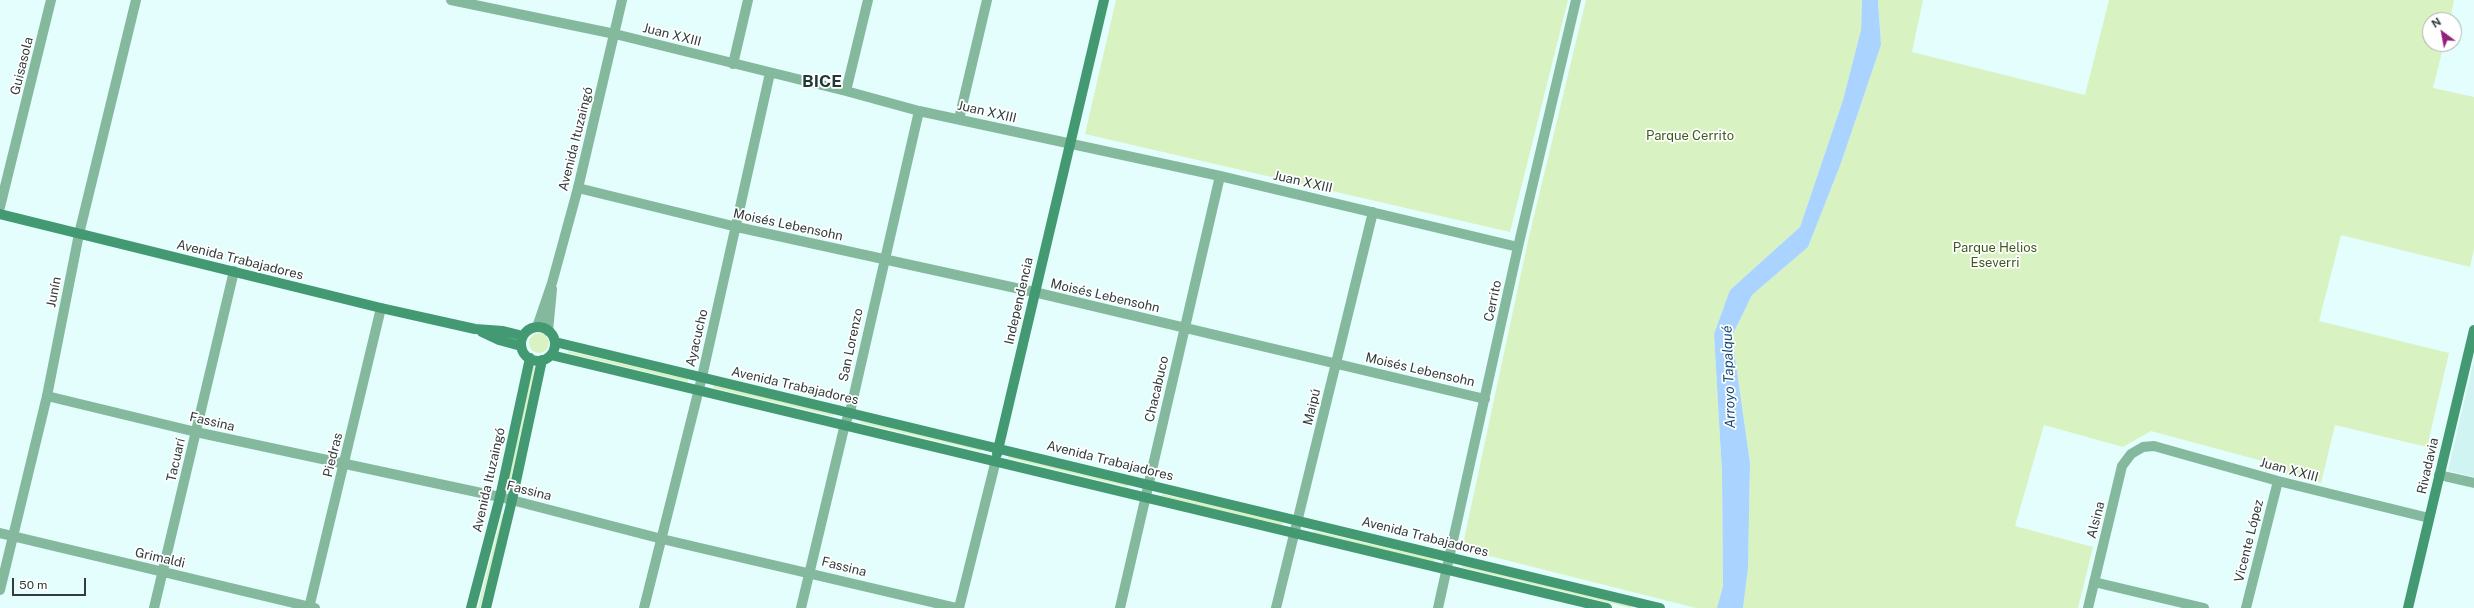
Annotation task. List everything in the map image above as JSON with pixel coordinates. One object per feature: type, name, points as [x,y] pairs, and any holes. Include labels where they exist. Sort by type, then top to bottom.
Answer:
[{"type":"main road","name":"Independencia","points":[[996,460],[1034,292],[1104,0]]},
{"type":"main road","name":"Avenida Trabajadores","points":[[0,214],[381,308],[474,329],[499,340],[522,341]]},
{"type":"main road","points":[[537,327],[548,331],[555,342],[546,357],[530,358],[523,352],[522,341],[530,328],[537,327]]},
{"type":"main road","name":"Rivadavia","points":[[2408,608],[2474,330]]},
{"type":"main road","name":"Avenida Trabajadores","points":[[555,342],[702,378],[999,447],[1148,485],[1451,557],[1643,606],[1660,608]]},
{"type":"main road","name":"Avenida Trabajadores","points":[[546,357],[699,390],[845,424],[1447,571],[1607,608]]},
{"type":"main road","name":"Avenida Ituzaingó","points":[[486,608],[546,357]]},
{"type":"main road","name":"Avenida Ituzaingó","points":[[471,608],[500,497],[530,358]]},
{"type":"street","name":"Guisasola","points":[[0,207],[51,0]]},
{"type":"street","name":"Junín","points":[[0,590],[47,396],[79,234],[136,0]]},
{"type":"street","name":"Juan XXIII","points":[[451,0],[615,34],[770,73],[846,90],[918,111],[1070,145],[1220,176],[1518,247]]},
{"type":"street","name":"Avenida Ituzaingó","points":[[537,327],[552,283],[578,188],[622,0]]},
{"type":"street","points":[[733,64],[748,0]]},
{"type":"street","points":[[846,90],[868,0]]},
{"type":"street","points":[[959,119],[987,0]]},
{"type":"street","name":"Cerrito","points":[[1438,608],[1451,557],[1518,247],[1576,0]]},
{"type":"street","name":"Ayacucho","points":[[644,608],[702,378],[737,227],[770,73]]},
{"type":"street","name":"San Lorenzo","points":[[801,608],[845,424],[850,412],[918,111]]},
{"type":"street","name":"Chacabuco","points":[[1120,608],[1220,176]]},
{"type":"street","name":"Moisés Lebensohn","points":[[578,188],[737,227],[1034,292],[1485,398]]},
{"type":"street","name":"Maipú","points":[[1276,608],[1373,212]]},
{"type":"street","name":"Tacuarí","points":[[154,608],[234,271]]},
{"type":"street","name":"Avenida Ituzaingó","points":[[548,331],[552,283]]},
{"type":"street","name":"Piedras","points":[[311,608],[381,308]]},
{"type":"street","name":"Fassina","points":[[47,396],[196,432],[500,497],[662,539],[809,572],[958,608]]},
{"type":"street","name":"Juan XXIII","points":[[2144,447],[2154,446],[2278,481],[2429,518]]},
{"type":"street","name":"Alsina","points":[[2088,608],[2122,466],[2131,454],[2144,447]]},
{"type":"street","name":"Independencia","points":[[958,608],[996,460]]},
{"type":"street","points":[[2439,475],[2474,483]]},
{"type":"street","name":"Vicente López","points":[[2246,608],[2278,481]]},
{"type":"street","name":"Grimaldi","points":[[0,533],[311,608]]},
{"type":"street","points":[[2094,582],[2204,608]]},
{"type":"shaded area","points":[[2474,360],[2474,477],[2448,471]]},
{"type":"green space","points":[[1116,0],[1568,0],[1510,232],[1085,134]]},
{"type":"green space","name":"Parque Cerrito","points":[[1586,0],[1862,0],[1861,30],[1843,100],[1800,227],[1730,290],[1714,334],[1722,473],[1723,586],[1717,608],[1696,608],[1462,549],[1528,241]]},
{"type":"green space","name":"Parque Helios Eseverri","points":[[1878,0],[1923,0],[1912,52],[2085,95],[2109,0],[2454,0],[2452,12],[2422,12],[2422,52],[2442,52],[2433,88],[2474,97],[2474,249],[2470,267],[2341,235],[2319,321],[2449,353],[2427,447],[2335,425],[2321,483],[2284,474],[2281,466],[2151,431],[2123,447],[2044,425],[2015,526],[2093,547],[2078,608],[1743,608],[1748,568],[1750,463],[1732,336],[1752,295],[1808,247],[1841,163],[1881,45]]},
{"type":"green space","points":[[539,333],[546,336],[549,343],[546,350],[539,353],[532,350],[529,343],[532,336]]},
{"type":"green space","points":[[568,351],[688,379],[688,382],[567,353]]},
{"type":"green space","points":[[533,367],[535,367],[509,488],[507,488]]},
{"type":"green space","points":[[713,385],[834,414],[833,416],[713,388]]},
{"type":"green space","points":[[861,421],[982,449],[981,451],[861,423]]},
{"type":"green space","points":[[1008,456],[1129,484],[1128,487],[1008,458]]},
{"type":"green space","points":[[1162,494],[1283,522],[1282,525],[1161,496]]},
{"type":"green space","points":[[502,514],[504,514],[480,608],[478,608]]},
{"type":"green space","points":[[1314,531],[1435,559],[1434,562],[1314,533]]},
{"type":"green space","points":[[1462,565],[1631,606],[1631,608],[1461,567]]},
{"type":"water","name":"Arroyo Tapalqué","points":[[1862,0],[1878,0],[1881,45],[1841,163],[1808,247],[1752,295],[1732,336],[1750,463],[1748,568],[1743,608],[1717,608],[1723,586],[1722,473],[1714,334],[1730,290],[1800,227],[1843,100],[1861,30]]},
{"type":"district","name":"BICE","points":[[822,82]]}]
